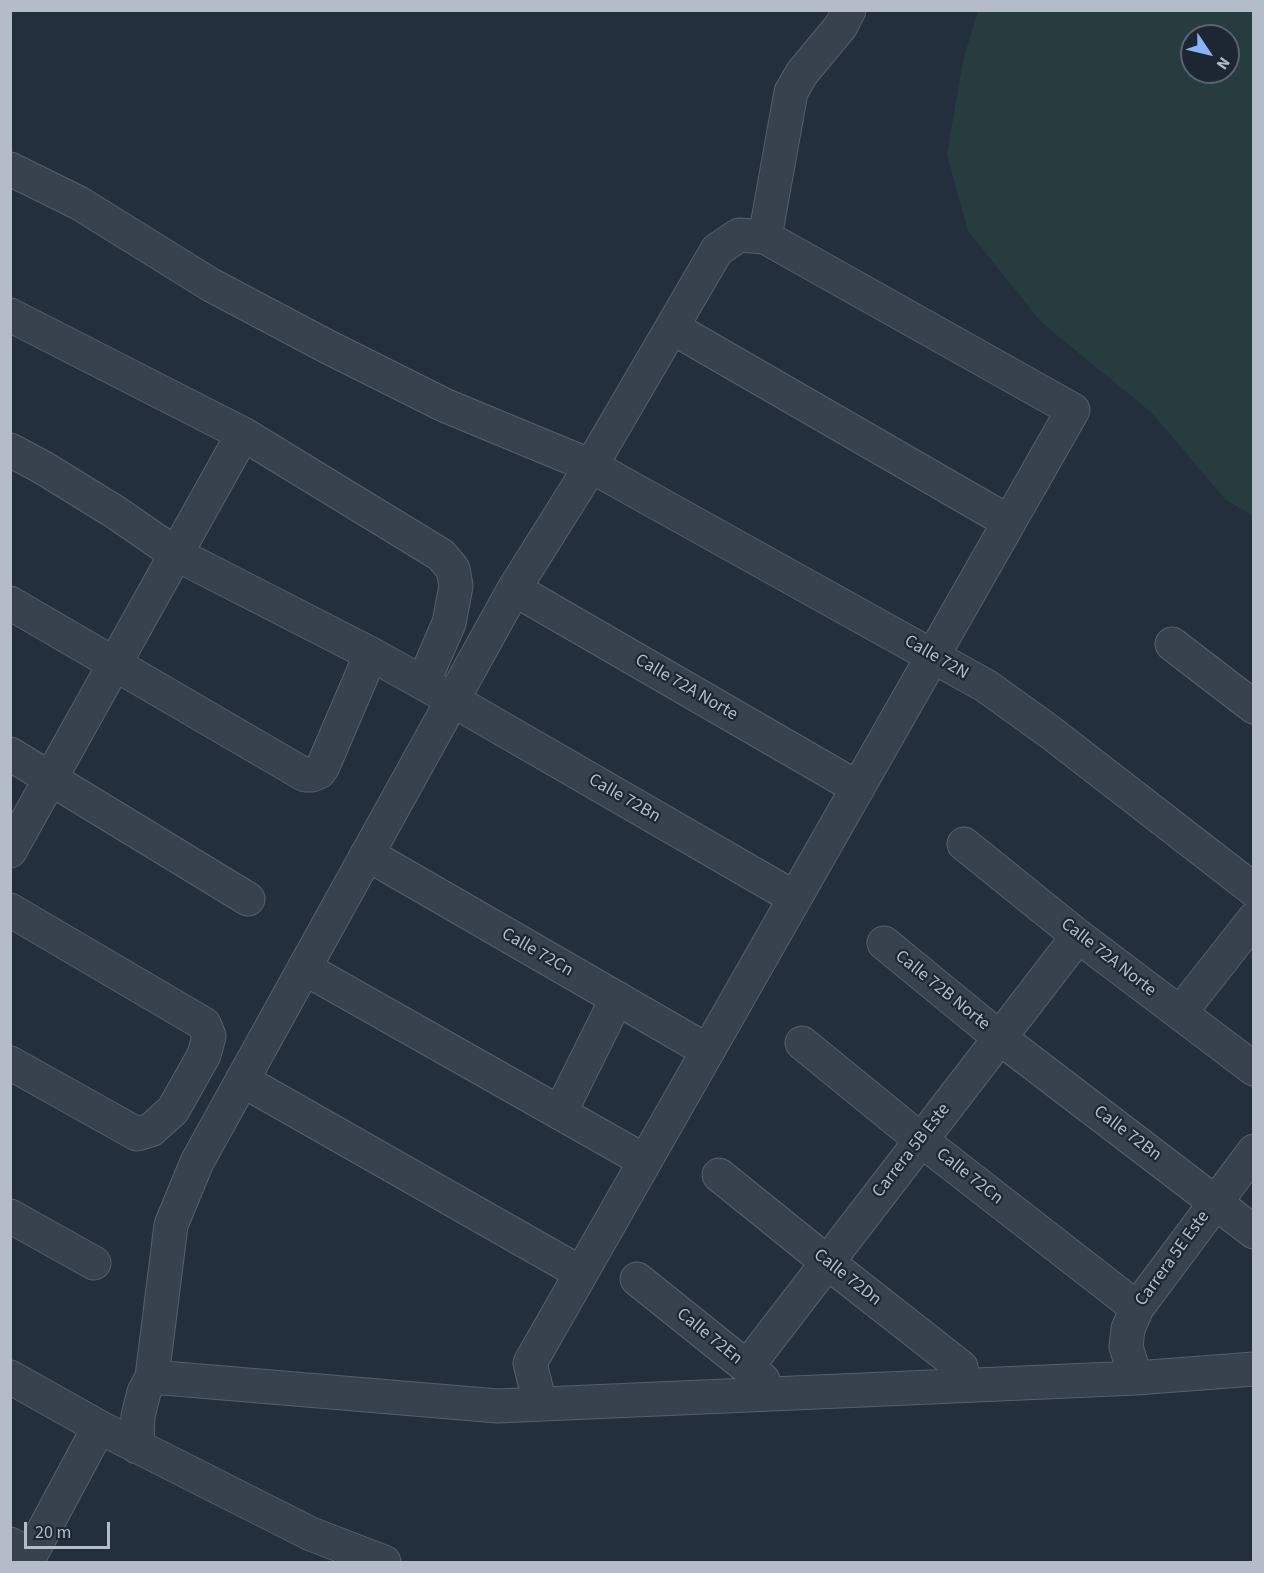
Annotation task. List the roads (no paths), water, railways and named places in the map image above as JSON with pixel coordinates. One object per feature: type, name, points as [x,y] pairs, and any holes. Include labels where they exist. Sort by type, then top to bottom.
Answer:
[{"type":"street","points":[[765,237],[791,92],[802,73],[841,26],[849,10]]},
{"type":"street","name":"Calle 72N","points":[[10,169],[79,203],[211,285],[328,347],[444,405],[591,466],[986,686],[1050,732],[1254,890]]},
{"type":"street","points":[[137,1447],[138,1416],[144,1392],[152,1377],[171,1225],[197,1162],[514,589],[591,466],[717,250],[739,235],[765,237],[1073,410],[530,1363],[540,1404]]},
{"type":"street","points":[[10,315],[243,434],[441,555],[453,569],[456,586],[449,623],[423,683]]},
{"type":"street","points":[[673,328],[1010,522]]},
{"type":"street","points":[[10,851],[243,434]]},
{"type":"street","name":"Calle 72Bn","points":[[10,450],[106,506],[176,554],[372,654],[795,898]]},
{"type":"street","name":"Calle 72A Norte","points":[[514,589],[858,788]]},
{"type":"street","points":[[10,603],[305,775],[319,772],[323,766],[372,654]]},
{"type":"street","points":[[1172,644],[1254,707]]},
{"type":"street","points":[[10,754],[248,899]]},
{"type":"street","name":"Calle 72A Norte","points":[[964,844],[1078,936],[1254,1069]]},
{"type":"street","name":"Calle 72Cn","points":[[367,854],[708,1051]]},
{"type":"street","points":[[10,910],[204,1024],[209,1036],[204,1055],[173,1110],[151,1130],[137,1134],[10,1063]]},
{"type":"street","points":[[1180,1013],[1254,919]]},
{"type":"street","name":"Carrera 5B Este","points":[[747,1367],[1078,936]]},
{"type":"street","name":"Calle 72B Norte","points":[[884,943],[1000,1038]]},
{"type":"street","points":[[304,968],[645,1161]]},
{"type":"street","points":[[560,1113],[617,998]]},
{"type":"street","name":"Calle 72Bn","points":[[1000,1038],[1254,1232]]},
{"type":"street","name":"Calle 72Cn","points":[[802,1043],[921,1140],[1137,1308]]},
{"type":"street","points":[[242,1080],[581,1273]]},
{"type":"street","name":"Carrera 5E Este","points":[[1136,1378],[1126,1347],[1128,1329],[1137,1308],[1254,1151]]},
{"type":"street","name":"Calle 72Dn","points":[[719,1175],[827,1263],[961,1367],[965,1385]]},
{"type":"street","points":[[10,1216],[93,1263]]},
{"type":"street","name":"Calle 72En","points":[[637,1279],[782,1394]]},
{"type":"street","points":[[152,1377],[498,1406],[1136,1378],[1254,1369]]},
{"type":"street","points":[[10,1377],[137,1447],[311,1534],[384,1563]]},
{"type":"street","points":[[22,1554],[99,1427]]}]
